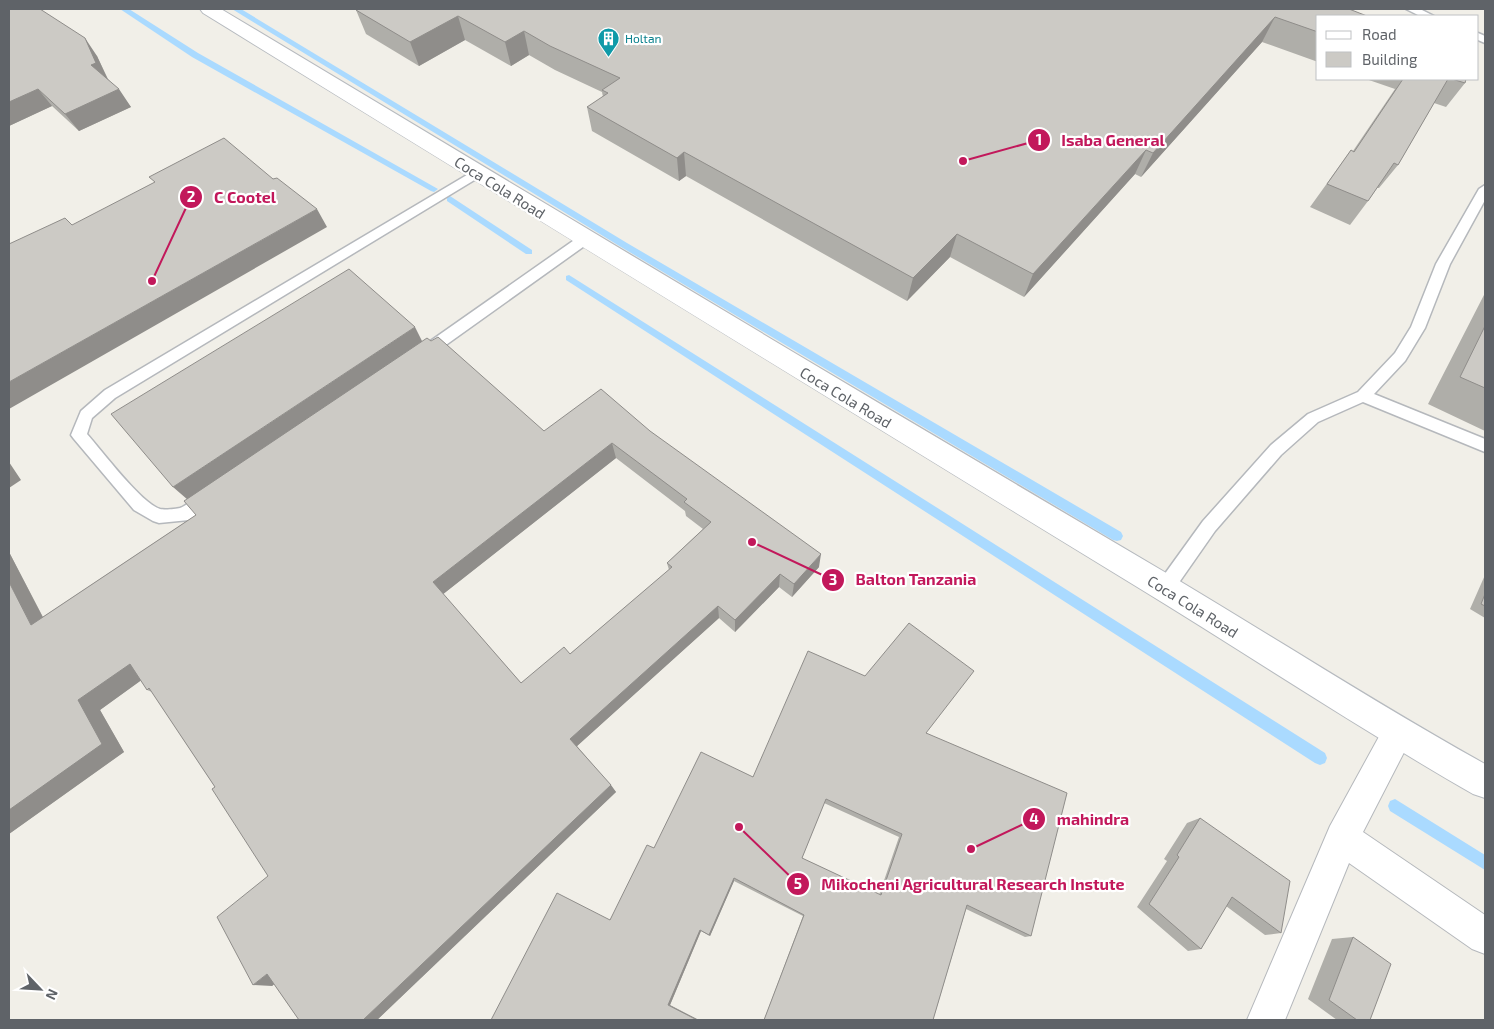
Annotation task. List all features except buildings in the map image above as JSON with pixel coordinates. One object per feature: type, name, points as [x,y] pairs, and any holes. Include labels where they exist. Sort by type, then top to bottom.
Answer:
[{"type":"main road","name":"Coca Cola Road","points":[[209,9],[1165,588],[1398,733],[1485,782]]},
{"type":"main road","points":[[1266,1020],[1342,838],[1398,733]]},
{"type":"main road","points":[[1342,838],[1485,936]]},
{"type":"lane","points":[[1411,9],[1426,15]]},
{"type":"lane","points":[[224,488],[183,515],[159,516],[140,505],[79,435],[86,415],[110,394],[477,173]]},
{"type":"lane","points":[[1165,588],[1209,526],[1276,450],[1313,418],[1363,396],[1400,357],[1418,328],[1442,264],[1485,189]]},
{"type":"lane","points":[[410,362],[586,239]]},
{"type":"lane","points":[[1363,396],[1485,446]]},
{"type":"waterway","points":[[124,9],[195,55],[434,189]]},
{"type":"waterway","points":[[236,9],[624,245],[1117,536]]},
{"type":"waterway","points":[[450,199],[529,252]]},
{"type":"waterway","points":[[569,278],[1320,758]]},
{"type":"waterway","points":[[1395,806],[1485,863]]},
{"type":"place","name":"Holtan","points":[[609,57]]},
{"type":"place","name":"Isaba General","points":[[963,161]]},
{"type":"place","name":"C Cootel","points":[[152,281]]},
{"type":"place","name":"Balton Tanzania","points":[[752,542]]},
{"type":"place","name":"Mikocheni Agricultural Research Instute","points":[[739,827]]},
{"type":"place","name":"mahindra","points":[[971,849]]}]
